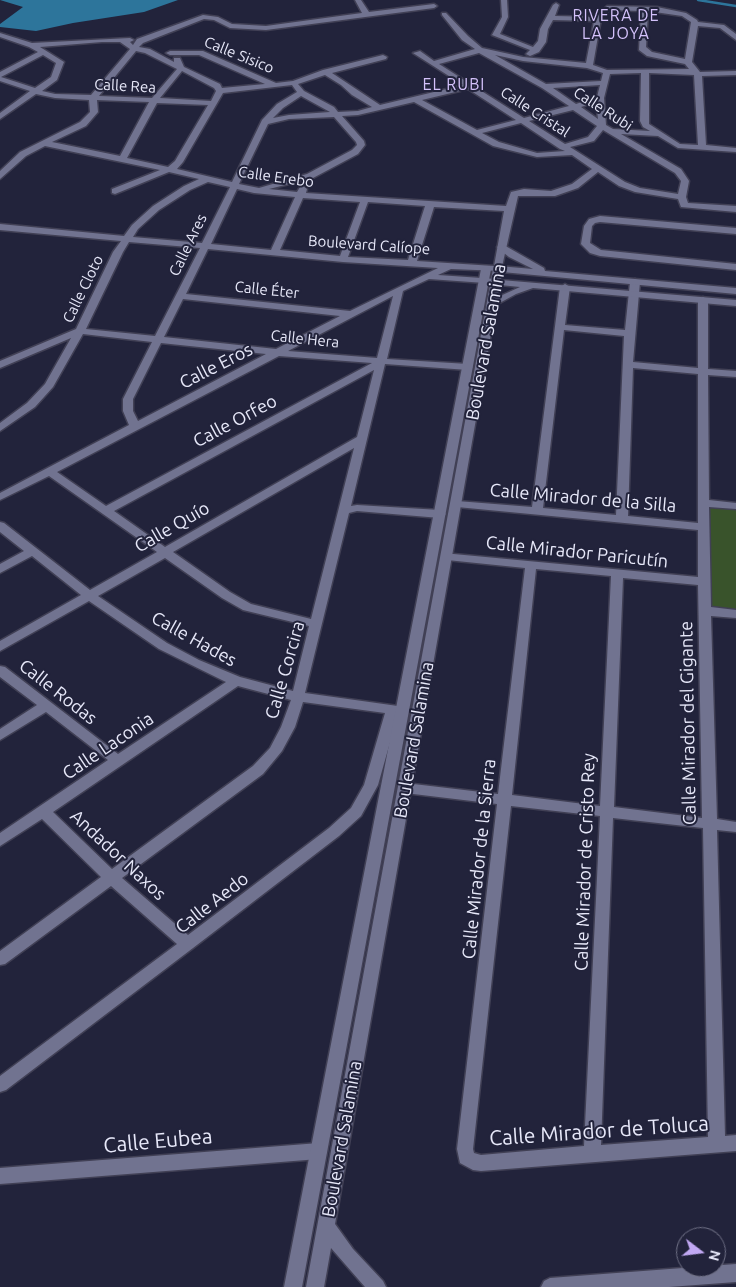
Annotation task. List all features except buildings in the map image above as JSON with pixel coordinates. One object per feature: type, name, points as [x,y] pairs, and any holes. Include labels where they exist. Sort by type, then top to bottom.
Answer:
[{"type":"street","points":[[358,0],[366,14]]},
{"type":"street","points":[[504,0],[505,17],[496,35],[534,51],[547,62]]},
{"type":"street","points":[[519,72],[523,59],[542,42],[544,29],[556,5]]},
{"type":"street","points":[[32,45],[102,40],[140,40],[209,16],[230,26],[257,28],[434,6]]},
{"type":"street","points":[[589,66],[598,19],[607,8],[612,7],[669,10],[684,14],[694,23],[722,26],[736,38]]},
{"type":"street","points":[[645,9],[642,48],[650,54],[688,62],[696,72],[702,149]]},
{"type":"street","name":"Calle Rubi","points":[[444,14],[480,50],[545,86],[574,108],[678,171],[685,181],[683,201]]},
{"type":"street","points":[[551,18],[598,19]]},
{"type":"street","points":[[688,62],[694,23]]},
{"type":"street","points":[[0,35],[32,45],[60,62],[54,78],[0,117]]},
{"type":"street","points":[[0,44],[9,38]]},
{"type":"street","points":[[122,40],[133,48],[147,51],[219,88],[275,85]]},
{"type":"street","points":[[0,176],[14,160],[82,124],[94,112],[93,98],[140,40]]},
{"type":"street","points":[[434,63],[480,50],[523,59],[589,66],[596,70],[607,72],[736,73]]},
{"type":"street","name":"Calle Sisico","points":[[147,51],[206,54],[275,85],[294,83],[302,93],[320,102],[337,115],[360,141],[360,148],[310,176]]},
{"type":"street","points":[[0,77],[42,52]]},
{"type":"street","points":[[170,53],[181,68]]},
{"type":"street","name":"Calle Cristal","points":[[417,53],[524,121],[596,170],[629,187],[683,201],[736,209]]},
{"type":"street","points":[[294,83],[326,72],[383,57]]},
{"type":"street","points":[[122,160],[154,101],[181,68]]},
{"type":"street","points":[[326,72],[344,83],[355,94],[379,108]]},
{"type":"street","points":[[607,72],[600,98],[609,130]]},
{"type":"street","points":[[645,72],[644,121],[658,134],[678,146],[736,150]]},
{"type":"street","name":"Calle Rea","points":[[0,77],[36,92],[56,96],[214,103]]},
{"type":"street","points":[[545,86],[604,83]]},
{"type":"street","points":[[264,122],[289,117],[358,113],[470,86]]},
{"type":"street","points":[[115,191],[169,170],[179,162],[214,103],[219,88]]},
{"type":"street","name":"Calle Ares","points":[[134,425],[128,411],[128,399],[205,246],[264,122],[280,106],[302,93]]},
{"type":"street","points":[[474,133],[574,108],[600,98]]},
{"type":"street","points":[[0,106],[21,100]]},
{"type":"street","points":[[415,100],[496,144],[537,155],[572,153]]},
{"type":"street","points":[[563,147],[591,139],[609,130],[658,134]]},
{"type":"street","points":[[595,136],[609,130]]},
{"type":"street","name":"Calle Erebo","points":[[43,143],[254,190],[365,200],[509,209]]},
{"type":"street","name":"Boulevard Salamina","points":[[293,1287],[398,710],[440,514],[468,367],[489,277],[498,269],[509,209],[514,194],[524,192],[552,194],[575,186],[596,170]]},
{"type":"street","points":[[254,190],[310,176]]},
{"type":"street","points":[[274,253],[310,176]]},
{"type":"street","name":"Calle Cloto","points":[[0,428],[31,404],[49,386],[80,331],[126,239],[144,217],[187,188],[207,179]]},
{"type":"street","points":[[343,259],[365,200]]},
{"type":"street","points":[[412,264],[430,204]]},
{"type":"street","points":[[736,231],[600,219],[592,221],[588,226],[585,244],[592,252],[736,267]]},
{"type":"street","name":"Boulevard Calíope","points":[[0,227],[274,253],[448,267],[489,277],[541,284],[736,303]]},
{"type":"street","points":[[502,247],[520,260],[550,274]]},
{"type":"street","points":[[322,267],[326,257]]},
{"type":"street","name":"Calle Eros","points":[[0,497],[134,425],[399,289],[448,267]]},
{"type":"street","points":[[498,269],[736,291]]},
{"type":"street","points":[[428,276],[489,277]]},
{"type":"street","name":"Boulevard Salamina","points":[[315,1287],[493,303],[489,277]]},
{"type":"street","points":[[622,518],[629,333],[635,282]]},
{"type":"street","points":[[493,303],[513,292],[541,284]]},
{"type":"street","points":[[536,510],[565,287]]},
{"type":"street","name":"Calle Corcira","points":[[0,959],[258,770],[275,751],[288,727],[298,697],[399,289]]},
{"type":"street","name":"Calle Éter","points":[[180,296],[351,314]]},
{"type":"street","name":"Calle Mirador del Gigante","points":[[703,300],[704,582],[717,1145]]},
{"type":"street","points":[[559,327],[629,333]]},
{"type":"street","points":[[0,365],[80,331]]},
{"type":"street","name":"Calle Hera","points":[[80,331],[382,362],[468,367]]},
{"type":"street","name":"Calle Orfeo","points":[[105,511],[382,362]]},
{"type":"street","points":[[628,365],[736,374]]},
{"type":"street","name":"Calle Quío","points":[[0,647],[362,439]]},
{"type":"street","points":[[49,471],[226,595],[247,607],[316,624]]},
{"type":"street","points":[[705,503],[736,506]]},
{"type":"street","name":"Calle Mirador de la Silla","points":[[457,504],[705,527]]},
{"type":"street","points":[[344,511],[357,508],[440,514]]},
{"type":"street","name":"Calle Hades","points":[[0,526],[88,595],[164,646],[195,663],[236,681],[298,697],[398,710]]},
{"type":"street","points":[[0,569],[31,552]]},
{"type":"street","name":"Calle Mirador Paricutín","points":[[447,556],[704,582]]},
{"type":"street","name":"Calle Mirador de la Sierra","points":[[466,1157],[465,1149],[531,565]]},
{"type":"street","name":"Calle Mirador de Cristo Rey","points":[[592,1153],[617,573]]},
{"type":"street","points":[[705,611],[736,614]]},
{"type":"street","name":"Calle Rodas","points":[[0,670],[118,761]]},
{"type":"street","name":"Calle Laconia","points":[[0,840],[236,681]]},
{"type":"street","points":[[0,735],[45,706]]},
{"type":"street","name":"Calle Aedo","points":[[0,1085],[188,944],[334,832],[356,812],[371,785],[398,710]]},
{"type":"street","points":[[405,788],[736,827]]},
{"type":"street","name":"Andador Naxos","points":[[44,812],[111,877],[188,944]]},
{"type":"street","name":"Calle Mirador de Toluca","points":[[466,1157],[472,1162],[481,1163],[592,1153],[736,1144]]},
{"type":"street","name":"Calle Eubea","points":[[0,1176],[319,1151]]},
{"type":"street","points":[[326,1226],[347,1255],[377,1287]]},
{"type":"street","points":[[550,1287],[736,1273]]},
{"type":"green space","points":[[703,505],[736,508],[736,616],[704,613]]},
{"type":"water","points":[[0,0],[178,0],[144,12],[36,31],[0,27],[0,24],[23,7]]},
{"type":"waterway","points":[[698,0],[736,6]]},
{"type":"district","name":"RIVERA DE LA JOYA","points":[[616,25]]},
{"type":"district","name":"EL RUBI","points":[[454,85]]}]
